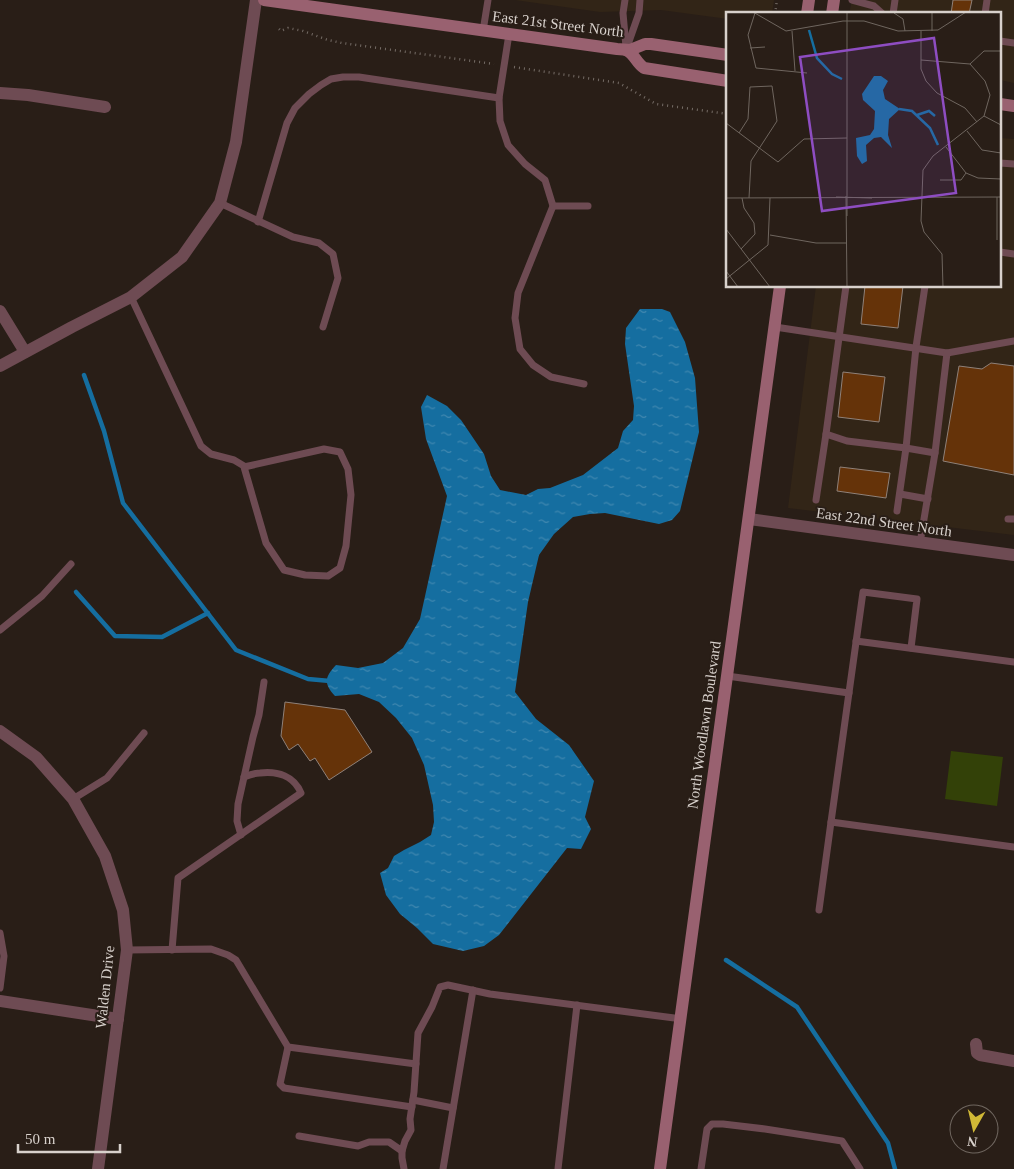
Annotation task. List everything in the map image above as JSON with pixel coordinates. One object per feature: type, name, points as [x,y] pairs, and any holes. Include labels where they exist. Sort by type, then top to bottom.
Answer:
[{"type":"main road","name":"East 21st Street North","points":[[264,0],[626,50],[651,44],[726,55]]},
{"type":"main road","points":[[626,50],[644,68],[726,81]]},
{"type":"main road","name":"North Woodlawn Boulevard","points":[[660,1169],[682,1020],[691,940],[780,288]]},
{"type":"street","points":[[0,366],[131,297],[182,257],[220,203],[236,142],[256,0]]},
{"type":"street","points":[[0,93],[28,95],[105,107]]},
{"type":"street","points":[[0,311],[25,352]]},
{"type":"street","name":"East 22nd Street North","points":[[749,519],[1014,556]]},
{"type":"street","name":"Walden Drive","points":[[0,731],[36,757],[73,800],[105,856],[123,910],[127,950],[98,1169]]},
{"type":"street","points":[[0,1002],[118,1019]]},
{"type":"street","points":[[976,1044],[977,1053],[980,1056],[1014,1060]]},
{"type":"lane","points":[[483,31],[488,0]]},
{"type":"lane","points":[[625,0],[622,13],[626,50]]},
{"type":"lane","points":[[626,50],[639,12],[640,0]]},
{"type":"lane","points":[[852,0],[874,3]]},
{"type":"lane","points":[[509,34],[499,98],[500,121],[508,145],[524,164],[545,180],[553,206],[518,293],[515,318],[520,349],[533,365],[551,378],[584,384]]},
{"type":"lane","points":[[258,222],[287,123],[295,108],[309,94],[331,79],[359,77],[499,98]]},
{"type":"lane","points":[[220,203],[293,237],[320,243],[333,254],[338,278],[323,327]]},
{"type":"lane","points":[[553,206],[588,206]]},
{"type":"lane","points":[[816,500],[846,288]]},
{"type":"lane","points":[[897,511],[925,288]]},
{"type":"lane","points":[[131,297],[201,446],[211,454],[234,460],[244,466],[324,449],[340,452],[348,469],[351,495],[346,546],[340,568],[328,576],[305,576],[284,570],[266,543],[244,466]]},
{"type":"lane","points":[[775,327],[947,353],[1014,341]]},
{"type":"lane","points":[[920,543],[935,453],[947,353]]},
{"type":"lane","points":[[826,434],[847,441],[935,453]]},
{"type":"lane","points":[[900,494],[928,499]]},
{"type":"lane","points":[[0,630],[42,596],[70,564]]},
{"type":"lane","points":[[819,910],[863,592],[917,599],[911,648]]},
{"type":"lane","points":[[856,641],[1014,662]]},
{"type":"lane","points":[[728,676],[849,693]]},
{"type":"lane","points":[[241,834],[237,821],[238,804],[259,715],[264,682]]},
{"type":"lane","points":[[73,800],[107,778],[144,734]]},
{"type":"lane","points":[[172,950],[178,878],[301,793],[291,778],[260,773],[244,777]]},
{"type":"lane","points":[[831,822],[1014,847]]},
{"type":"lane","points":[[0,933],[4,956],[0,988]]},
{"type":"lane","points":[[127,950],[211,949],[236,960],[288,1047],[280,1084],[284,1088],[453,1108]]},
{"type":"lane","points":[[404,1169],[402,1151],[411,1130],[410,1119],[413,1104],[418,1033],[440,987],[448,985],[490,994],[682,1020]]},
{"type":"lane","points":[[443,1169],[473,990]]},
{"type":"lane","points":[[558,1169],[577,1005]]},
{"type":"lane","points":[[288,1047],[416,1064]]},
{"type":"lane","points":[[702,1169],[707,1129],[712,1124],[723,1124],[842,1141],[860,1169]]},
{"type":"lane","points":[[299,1136],[358,1146],[369,1142],[389,1142],[402,1151]]},
{"type":"path","points":[[279,29],[281,31],[288,28],[297,30],[342,43],[497,65]]},
{"type":"path","points":[[515,67],[620,83],[656,104],[726,114]]},
{"type":"shaded area","points":[[515,0],[774,0],[772,12],[726,12],[726,19],[661,10],[600,12]]},
{"type":"shaded area","points":[[852,0],[1014,0],[1014,83],[1002,80],[1002,12],[849,12]]},
{"type":"shaded area","points":[[1002,138],[1014,139],[1014,535],[788,508],[816,288],[1002,288]]},
{"type":"green space","points":[[951,751],[1003,757],[997,806],[945,799]]},
{"type":"water","points":[[640,309],[662,309],[670,312],[685,342],[695,378],[699,432],[680,511],[672,520],[659,524],[605,513],[573,517],[554,534],[539,555],[528,602],[515,692],[536,719],[569,745],[594,781],[585,817],[591,829],[581,849],[567,848],[499,935],[484,946],[463,951],[433,944],[400,914],[386,895],[380,873],[388,868],[394,856],[431,835],[434,822],[433,805],[424,765],[412,738],[396,718],[379,702],[359,694],[335,696],[327,684],[327,680],[336,665],[358,668],[383,663],[403,648],[420,619],[447,496],[426,439],[421,407],[427,395],[447,406],[461,420],[484,454],[491,476],[500,490],[526,495],[538,489],[550,488],[583,475],[618,448],[623,431],[633,420],[634,406],[625,344],[626,328]]},
{"type":"building","points":[[953,0],[972,0],[969,12],[951,12]]},
{"type":"building","points":[[865,288],[903,288],[898,328],[861,324]]},
{"type":"building","points":[[991,363],[1014,366],[1014,475],[943,461],[959,366],[982,369]]},
{"type":"building","points":[[843,372],[885,377],[879,422],[838,417]]},
{"type":"building","points":[[840,467],[890,473],[886,498],[837,491]]},
{"type":"building","points":[[285,702],[345,710],[372,752],[329,780],[315,758],[310,761],[298,744],[289,750],[281,736]]},
{"type":"waterway","points":[[84,375],[104,431],[123,503],[236,650],[308,679],[330,681]]},
{"type":"waterway","points":[[76,592],[115,636],[162,637],[208,613]]},
{"type":"waterway","points":[[726,960],[797,1007],[888,1143],[895,1169]]}]
